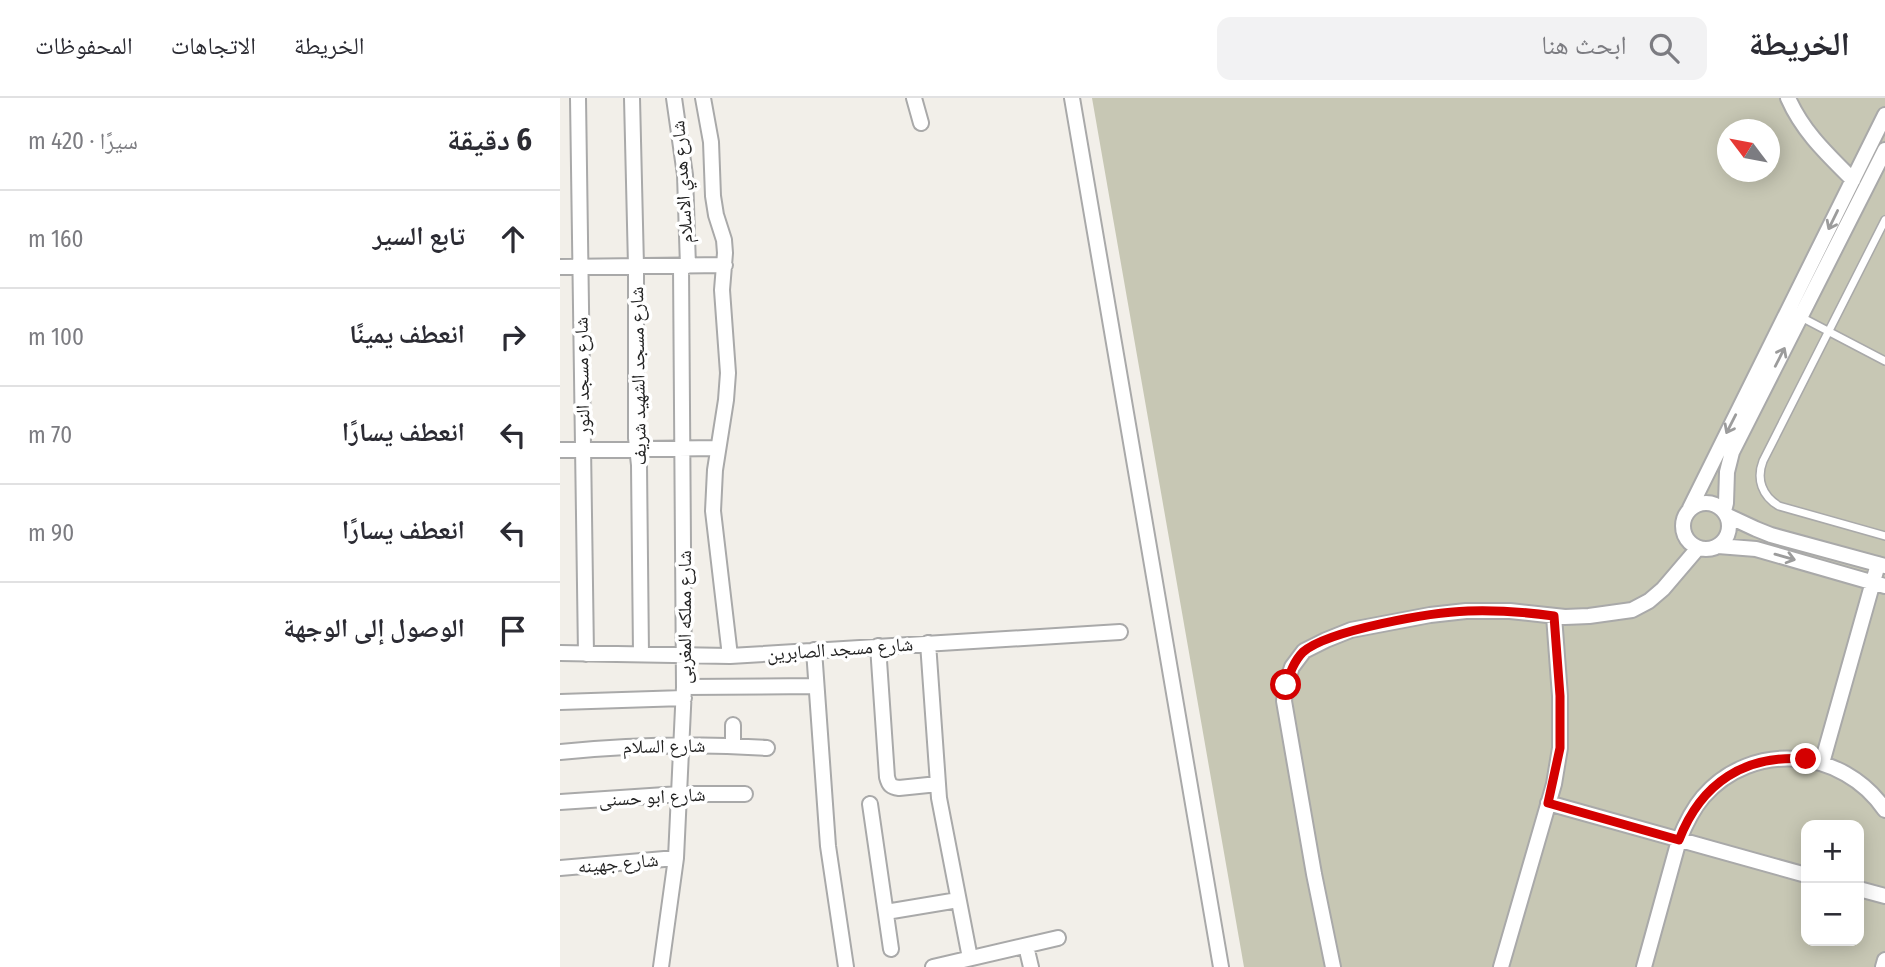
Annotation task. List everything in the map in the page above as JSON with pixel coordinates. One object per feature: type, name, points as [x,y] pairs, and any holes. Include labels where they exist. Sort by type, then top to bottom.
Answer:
[{"type":"street","name":"شارع مسجد النور","points":[[578,98],[586,654]]},
{"type":"street","name":"شارع مسجد الشهيد شريف","points":[[632,98],[640,654]]},
{"type":"street","name":"شارع هدي الاسلام","points":[[674,98],[685,175],[685,266]]},
{"type":"street","points":[[703,98],[711,142],[713,196],[724,240],[722,290],[728,373],[713,489],[713,511],[730,656]]},
{"type":"street","points":[[914,98],[921,123]]},
{"type":"street","points":[[1072,98],[1221,967]]},
{"type":"street","points":[[1788,98],[1799,121],[1814,141],[1853,180]]},
{"type":"street","points":[[1879,584],[1756,549],[1718,546],[1698,548],[1687,540],[1683,533],[1683,520],[1885,115]]},
{"type":"street","points":[[1718,546],[1729,528],[1725,513],[1727,472],[1732,452],[1885,150]]},
{"type":"street","points":[[560,267],[725,265]]},
{"type":"street","name":"شارع مملكه المغربى","points":[[661,967],[676,858],[684,693],[685,266]]},
{"type":"street","points":[[560,450],[718,448]]},
{"type":"street","points":[[1690,508],[1708,502],[1771,535],[1881,565],[1879,584],[1822,762]]},
{"type":"street","points":[[1333,967],[1284,701],[1292,667],[1304,651],[1351,631],[1466,611],[1589,616],[1632,610],[1663,589],[1698,548]]},
{"type":"street","points":[[1501,967],[1548,803],[1560,748],[1554,616]]},
{"type":"street","name":"شارع مسجد الصابرين","points":[[560,653],[730,656],[1120,632]]},
{"type":"street","points":[[928,643],[938,784],[958,900],[974,961]]},
{"type":"street","points":[[878,646],[889,784],[899,788],[938,784]]},
{"type":"street","points":[[814,650],[828,846],[846,967]]},
{"type":"street","points":[[560,702],[816,686]]},
{"type":"street","points":[[733,725],[733,745]]},
{"type":"street","name":"شارع السلام","points":[[560,752],[622,746],[733,745],[767,748]]},
{"type":"street","points":[[1644,967],[1685,825],[1703,797],[1735,772],[1758,762],[1774,759],[1822,762],[1857,780],[1885,810]]},
{"type":"street","name":"شارع ابو حسنى","points":[[560,802],[680,794],[745,794]]},
{"type":"street","points":[[1548,803],[1801,874]]},
{"type":"street","points":[[870,804],[891,949]]},
{"type":"street","name":"شارع جهينه","points":[[560,868],[676,858]]},
{"type":"street","points":[[1864,890],[1885,896]]},
{"type":"street","points":[[886,912],[958,900]]},
{"type":"street","points":[[935,967],[974,961],[1058,938]]},
{"type":"street","points":[[1026,946],[1031,967]]},
{"type":"street","points":[[1883,967],[1885,960]]},
{"type":"lane","points":[[1885,220],[1759,473],[1761,486],[1768,498],[1779,506],[1885,536]]},
{"type":"lane","points":[[1801,316],[1885,361]]},
{"type":"shaded area","points":[[1092,98],[1885,98],[1885,967],[1244,967]]},
{"type":"route","points":[[1286,685],[1292,667],[1304,651],[1351,631],[1430,615],[1466,611],[1510,611],[1554,616],[1560,696],[1560,748],[1548,803],[1679,840],[1693,810],[1703,797],[1728,776],[1758,762],[1806,759]]}]
